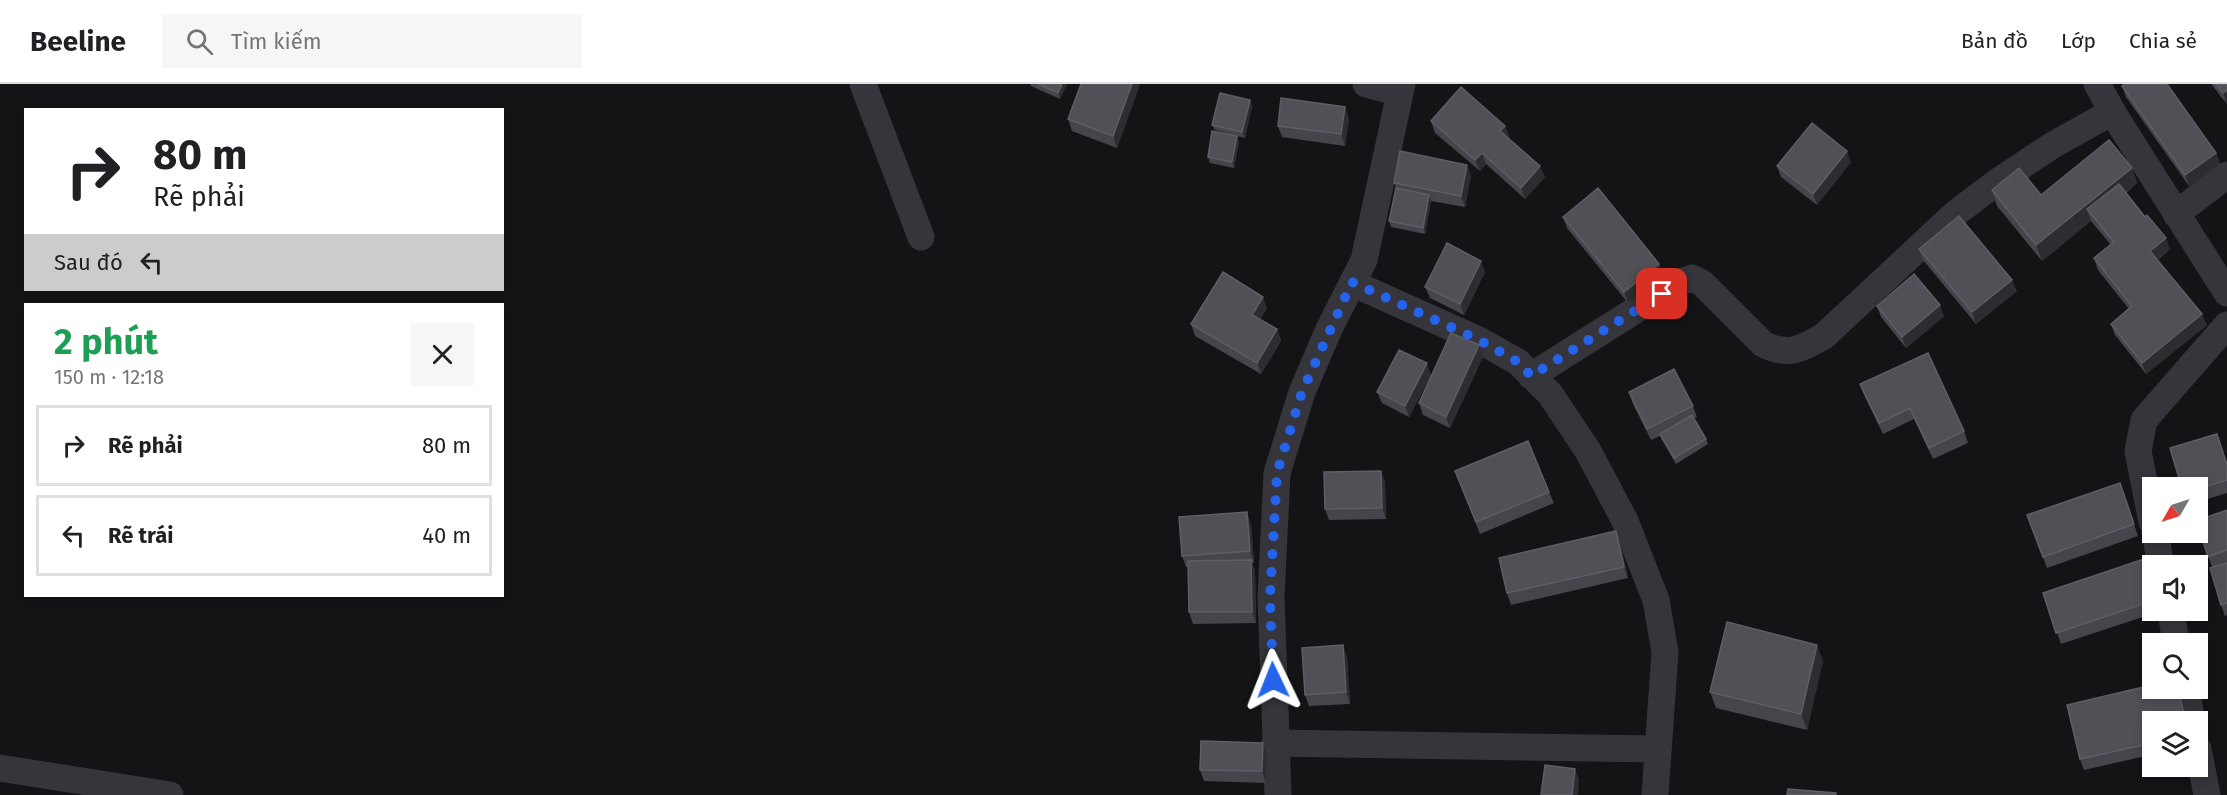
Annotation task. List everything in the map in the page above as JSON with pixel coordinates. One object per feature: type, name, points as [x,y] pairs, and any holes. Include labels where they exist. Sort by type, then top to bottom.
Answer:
[{"type":"street","points":[[863,84],[921,237]]},
{"type":"street","points":[[1278,795],[1270,597],[1277,473],[1302,392],[1364,260],[1401,88],[1366,84]]},
{"type":"street","points":[[2097,84],[2112,112],[2227,292]]},
{"type":"street","points":[[1531,376],[1680,282],[1692,278],[1702,283],[1763,344],[1774,350],[1789,352],[1803,348],[1824,336],[1956,213],[2053,145],[2112,112]]},
{"type":"street","points":[[2176,214],[2227,175]]},
{"type":"street","points":[[1352,282],[1479,340],[1518,362],[1550,394],[1588,451],[1625,521],[1656,600],[1665,652],[1655,795]]},
{"type":"street","points":[[2143,477],[2138,451],[2144,420],[2227,325]]},
{"type":"street","points":[[1275,742],[1658,749]]},
{"type":"street","points":[[0,768],[170,795]]},
{"type":"street","points":[[2204,777],[2207,795]]},
{"type":"building","points":[[1038,84],[1062,84],[1058,93]]},
{"type":"building","points":[[1081,84],[1132,84],[1113,136],[1068,119]]},
{"type":"building","points":[[2124,84],[2167,84],[2216,153],[2185,175],[2122,86]]},
{"type":"building","points":[[2216,84],[2227,84],[2227,90],[2223,93]]},
{"type":"building","points":[[1461,87],[1505,126],[1500,131],[1540,166],[1521,188],[1482,153],[1475,160],[1431,121]]},
{"type":"building","points":[[1220,93],[1250,100],[1242,132],[1212,125]]},
{"type":"building","points":[[1281,98],[1345,107],[1341,134],[1278,126]]},
{"type":"building","points":[[1812,123],[1847,151],[1813,194],[1777,166]]},
{"type":"building","points":[[1212,131],[1237,136],[1232,162],[1208,157]]},
{"type":"building","points":[[2109,140],[2132,168],[2036,245],[1992,190],[2019,168],[2041,195]]},
{"type":"building","points":[[1400,151],[1467,165],[1461,196],[1394,183]]},
{"type":"building","points":[[2119,184],[2145,217],[2147,215],[2166,238],[2150,251],[2202,314],[2142,363],[2111,324],[2132,306],[2094,258],[2114,242],[2087,209]]},
{"type":"building","points":[[1396,188],[1429,195],[1423,228],[1389,221]]},
{"type":"building","points":[[1598,188],[1659,264],[1624,292],[1563,217]]},
{"type":"building","points":[[1959,216],[2012,280],[1972,312],[1919,249]]},
{"type":"building","points":[[1447,243],[1481,261],[1460,304],[1425,287]]},
{"type":"building","points":[[1223,272],[1263,297],[1252,315],[1277,329],[1257,363],[1191,324]]},
{"type":"building","points":[[1914,274],[1940,305],[1902,337],[1877,306]]},
{"type":"building","points":[[1451,333],[1479,345],[1446,417],[1419,403]]},
{"type":"building","points":[[1399,350],[1427,363],[1405,406],[1377,392]]},
{"type":"building","points":[[1928,353],[1964,431],[1929,448],[1910,408],[1879,423],[1860,384]]},
{"type":"building","points":[[1674,369],[1693,406],[1647,429],[1629,392]]},
{"type":"building","points":[[1692,415],[1706,439],[1674,458],[1660,434]]},
{"type":"building","points":[[2217,434],[2227,465],[2227,480],[2208,486],[2208,477],[2179,477],[2170,448]]},
{"type":"building","points":[[1528,441],[1549,492],[1476,522],[1455,471]]},
{"type":"building","points":[[1381,471],[1382,508],[1325,509],[1324,472]]},
{"type":"building","points":[[2120,483],[2134,524],[2043,557],[2027,515]]},
{"type":"building","points":[[2227,510],[2227,550],[2208,557],[2203,543],[2208,543],[2208,517]]},
{"type":"building","points":[[1247,512],[1250,551],[1182,556],[1179,517]]},
{"type":"building","points":[[1616,531],[1624,567],[1507,593],[1499,558]]},
{"type":"building","points":[[1251,560],[1252,612],[1189,612],[1188,561]]},
{"type":"building","points":[[2142,560],[2142,604],[2056,633],[2043,593]]},
{"type":"building","points":[[2227,563],[2227,603],[2221,605],[2210,568]]},
{"type":"building","points":[[1727,622],[1817,645],[1801,714],[1710,692]]},
{"type":"building","points":[[1343,645],[1346,692],[1305,695],[1302,648]]},
{"type":"building","points":[[2142,687],[2142,699],[2181,699],[2183,711],[2142,711],[2142,745],[2080,759],[2067,705]]},
{"type":"building","points":[[1201,741],[1263,743],[1262,771],[1200,770]]},
{"type":"building","points":[[1545,765],[1575,769],[1572,795],[1541,795]]},
{"type":"building","points":[[1788,789],[1836,793],[1836,795],[1787,795]]},
{"type":"route","points":[[1273,680],[1270,597],[1277,473],[1302,392],[1352,282],[1479,340],[1518,362],[1531,376],[1662,294]]}]
